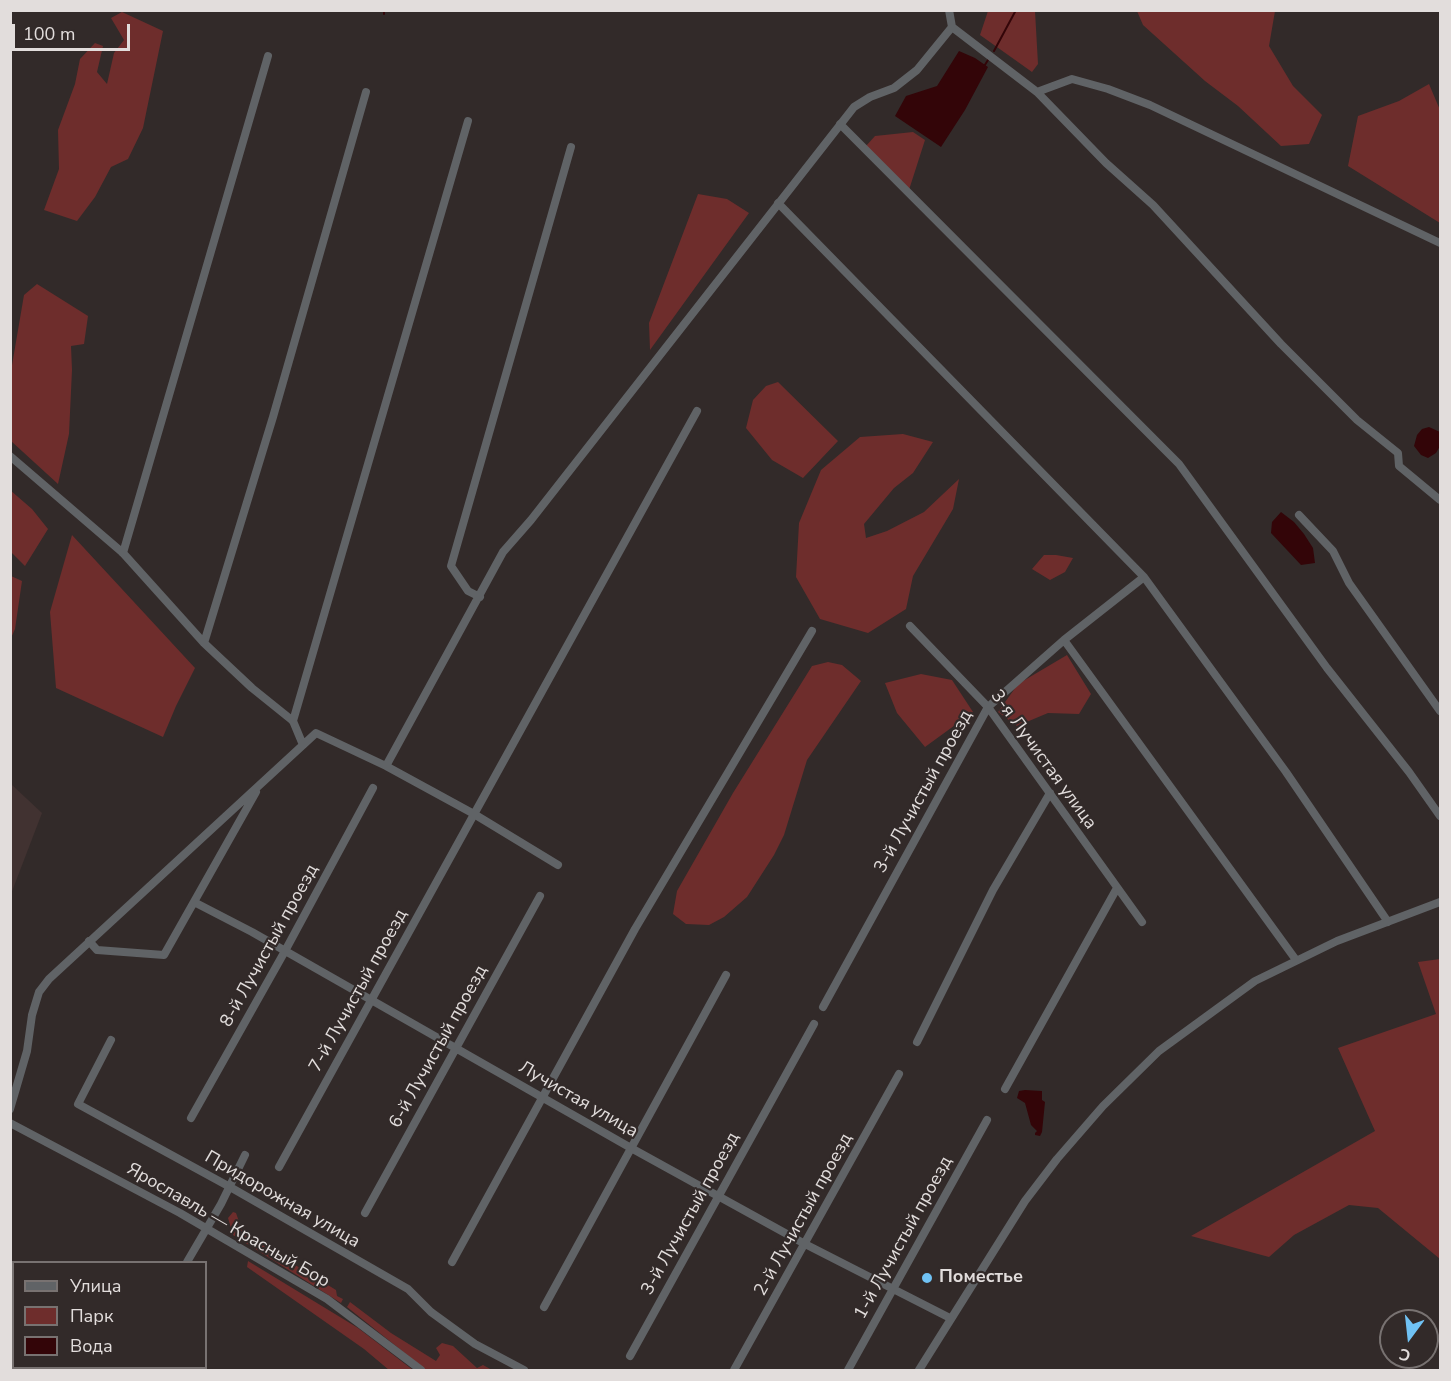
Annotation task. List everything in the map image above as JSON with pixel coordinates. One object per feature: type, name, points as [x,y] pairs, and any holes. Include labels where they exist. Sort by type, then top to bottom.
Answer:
[{"type":"street","points":[[949,10],[952,27],[1037,92],[1106,163],[1153,205],[1289,352],[1358,420],[1398,453],[1399,466],[1440,500]]},
{"type":"street","points":[[386,766],[503,552],[854,107],[870,97],[894,88],[917,70],[952,27]]},
{"type":"street","points":[[123,553],[268,56]]},
{"type":"street","points":[[1037,92],[1072,79],[1119,93],[1150,105],[1440,243]]},
{"type":"street","points":[[204,643],[273,417],[366,92]]},
{"type":"street","points":[[293,721],[468,121]]},
{"type":"street","points":[[840,124],[1179,464],[1327,668],[1409,772],[1440,816]]},
{"type":"street","points":[[480,597],[468,591],[450,566],[571,147]]},
{"type":"street","points":[[778,204],[1144,576],[1286,772],[1388,922]]},
{"type":"street","name":"7-й Лучистый проезд","points":[[279,1167],[697,411]]},
{"type":"street","points":[[10,456],[123,553],[204,643],[252,688],[293,721],[303,745]]},
{"type":"street","points":[[1299,515],[1333,551],[1349,583],[1440,711]]},
{"type":"street","name":"3-й Лучистый проезд","points":[[823,1007],[988,707],[1064,640],[1144,576]]},
{"type":"street","name":"3-я Лучистая улица","points":[[909,626],[988,707],[1142,922]]},
{"type":"street","points":[[452,1262],[635,929],[812,631]]},
{"type":"street","points":[[1064,640],[1296,960]]},
{"type":"street","points":[[10,1109],[27,1051],[32,1015],[39,992],[49,979],[316,733],[386,766],[474,814],[558,865]]},
{"type":"street","points":[[89,941],[97,950],[164,955],[260,786]]},
{"type":"street","name":"8-й Лучистый проезд","points":[[191,1118],[373,788]]},
{"type":"street","points":[[917,1042],[993,890],[1050,793]]},
{"type":"street","points":[[1005,1089],[1117,888]]},
{"type":"street","name":"6-й Лучистый проезд","points":[[364,1213],[540,896]]},
{"type":"street","name":"Лучистая улица","points":[[194,902],[805,1244],[950,1318]]},
{"type":"street","points":[[918,1371],[1024,1201],[1103,1106],[1159,1051],[1255,981],[1296,960],[1440,902]]},
{"type":"street","points":[[544,1307],[726,975]]},
{"type":"street","name":"3-й Лучистый проезд","points":[[630,1356],[814,1024]]},
{"type":"street","name":"Придорожная улица","points":[[111,1040],[78,1104],[230,1186],[408,1289],[431,1312],[475,1344],[524,1371]]},
{"type":"street","name":"2-й Лучистый проезд","points":[[734,1371],[899,1074]]},
{"type":"street","name":"1-й Лучистый проезд","points":[[848,1371],[987,1120]]},
{"type":"street","name":"Ярославль — Красный Бор","points":[[10,1123],[207,1229],[327,1299],[421,1371]]},
{"type":"street","points":[[188,1261],[245,1155]]},
{"type":"shaded area","points":[[11,784],[42,813],[11,894]]},
{"type":"green space","points":[[988,11],[1035,11],[1038,64],[1032,72],[980,35]]},
{"type":"green space","points":[[1137,11],[1275,11],[1269,46],[1293,86],[1322,115],[1309,144],[1281,146],[1143,25]]},
{"type":"green space","points":[[122,12],[163,31],[143,128],[128,159],[111,167],[95,197],[77,221],[44,210],[59,169],[58,130],[75,84],[80,59],[95,43],[103,46],[97,72],[107,84],[114,53],[124,40],[111,18]]},
{"type":"green space","points":[[1429,84],[1440,110],[1440,223],[1348,166],[1358,116],[1399,101]]},
{"type":"green space","points":[[913,132],[925,140],[908,193],[866,146],[875,136]]},
{"type":"green space","points":[[698,194],[727,199],[749,213],[650,350],[649,323]]},
{"type":"green space","points":[[37,284],[88,316],[84,344],[71,346],[69,434],[58,484],[11,441],[11,371],[24,295]]},
{"type":"green space","points":[[778,382],[838,441],[803,478],[772,460],[746,428],[753,400],[766,386]]},
{"type":"green space","points":[[903,434],[933,442],[913,473],[894,488],[864,524],[866,538],[887,531],[924,512],[959,479],[953,509],[913,576],[906,609],[868,633],[820,619],[796,577],[799,523],[821,470],[860,437]]},
{"type":"green space","points":[[10,490],[32,509],[48,529],[25,566],[11,552]]},
{"type":"green space","points":[[72,535],[195,668],[163,737],[56,688],[50,612]]},
{"type":"green space","points":[[1044,555],[1073,558],[1065,572],[1050,580],[1032,569]]},
{"type":"green space","points":[[11,576],[22,581],[15,629],[11,638]]},
{"type":"green space","points":[[1067,655],[1091,694],[1079,714],[1048,713],[1017,726],[998,712],[1018,684]]},
{"type":"green space","points":[[828,662],[842,665],[861,681],[807,760],[784,835],[774,855],[747,897],[724,917],[709,925],[686,924],[673,914],[677,891],[733,793],[812,666]]},
{"type":"green space","points":[[921,674],[952,680],[973,712],[925,747],[897,713],[885,683]]},
{"type":"green space","points":[[1440,959],[1440,1259],[1378,1208],[1349,1205],[1294,1235],[1269,1257],[1191,1236],[1375,1131],[1338,1048],[1436,1014],[1418,962]]},
{"type":"green space","points":[[233,1212],[236,1213],[243,1233],[336,1290],[337,1296],[343,1299],[341,1303],[233,1235],[228,1218]]},
{"type":"green space","points":[[248,1261],[358,1328],[413,1370],[389,1370],[364,1349],[247,1267]]},
{"type":"green space","points":[[350,1302],[391,1333],[436,1361],[440,1355],[436,1348],[442,1343],[453,1346],[477,1368],[483,1365],[492,1370],[426,1370],[347,1307]]},
{"type":"water","points":[[959,51],[988,67],[965,110],[941,147],[895,116],[906,96],[937,86]]},
{"type":"water","points":[[1429,427],[1440,432],[1440,446],[1436,453],[1428,458],[1421,455],[1414,446],[1417,435],[1422,429]]},
{"type":"water","points":[[1281,512],[1304,534],[1313,548],[1315,563],[1301,565],[1271,533],[1272,522]]},
{"type":"water","points":[[1019,1091],[1042,1091],[1042,1100],[1045,1102],[1040,1136],[1035,1135],[1037,1131],[1031,1125],[1025,1103],[1017,1098]]},
{"type":"waterway","points":[[994,51],[1016,10]]},
{"type":"waterway","points":[[983,68],[988,60]]},
{"type":"place","name":"Поместье","points":[[927,1278]]}]
